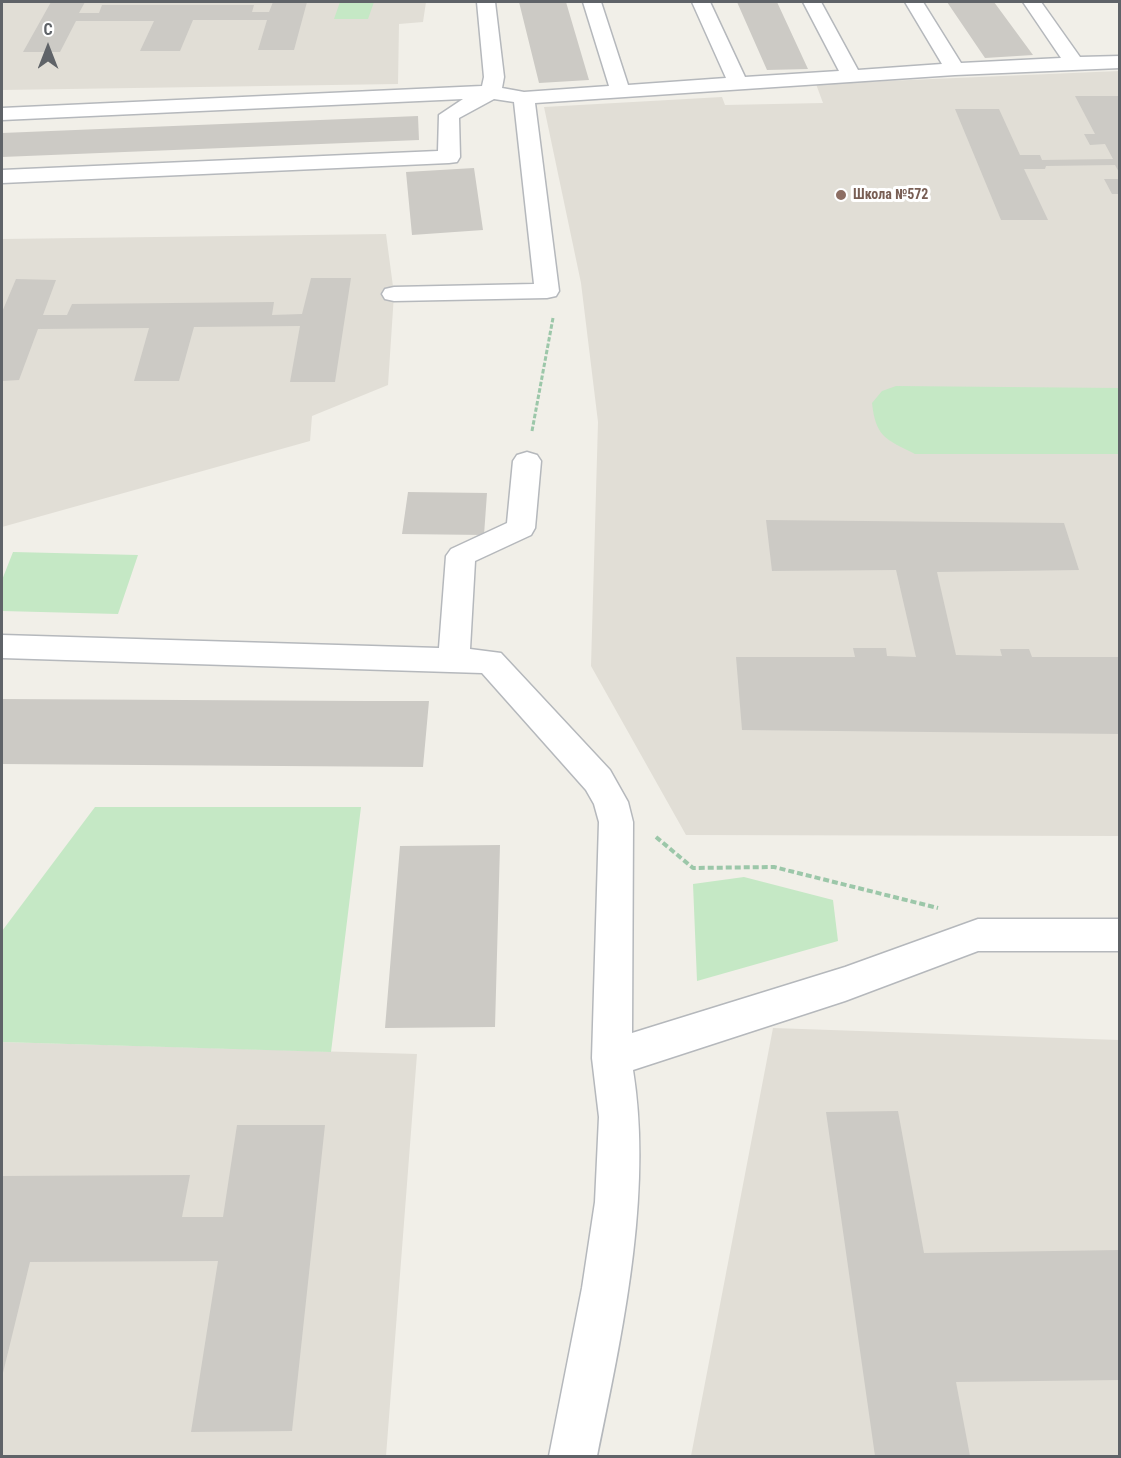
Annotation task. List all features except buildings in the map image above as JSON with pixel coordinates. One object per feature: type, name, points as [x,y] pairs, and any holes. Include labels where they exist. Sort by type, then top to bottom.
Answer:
[{"type":"lane","points":[[486,2],[494,77],[492,92]]},
{"type":"lane","points":[[592,2],[621,93]]},
{"type":"lane","points":[[701,2],[739,85]]},
{"type":"lane","points":[[812,2],[852,76]]},
{"type":"lane","points":[[914,2],[955,69]]},
{"type":"lane","points":[[1032,2],[1074,63]]},
{"type":"lane","points":[[2,114],[492,92],[524,98],[955,69],[1119,62]]},
{"type":"lane","points":[[764,83],[842,97]]},
{"type":"lane","points":[[2,177],[449,157],[449,115],[492,92]]},
{"type":"lane","points":[[394,294],[547,291],[524,98]]},
{"type":"lane","points":[[454,660],[461,556],[521,528],[527,461]]},
{"type":"lane","points":[[2,647],[490,661],[598,780],[611,802],[616,822],[612,1058],[619,1115],[618,1175],[606,1281],[573,1456]]},
{"type":"lane","points":[[612,1058],[846,984],[978,935],[1119,935]]},
{"type":"path","points":[[527,461],[553,315],[547,291]]},
{"type":"path","points":[[616,822],[640,822],[693,868],[774,867],[968,916],[978,935]]},
{"type":"shaded area","points":[[2,2],[426,2],[423,22],[399,24],[398,84],[2,90]]},
{"type":"shaded area","points":[[1119,71],[1119,836],[686,835],[591,666],[598,422],[581,283],[544,107],[722,97],[725,105],[823,103],[816,84]]},
{"type":"shaded area","points":[[386,234],[394,294],[388,385],[312,416],[310,441],[2,527],[2,239]]},
{"type":"shaded area","points":[[773,1028],[1119,1040],[1119,1456],[691,1456]]},
{"type":"shaded area","points":[[2,1042],[417,1054],[386,1456],[2,1456]]},
{"type":"green space","points":[[340,2],[374,2],[368,19],[334,19]]},
{"type":"green space","points":[[896,386],[1119,388],[1119,454],[915,454],[884,436],[876,424],[872,403],[882,391]]},
{"type":"green space","points":[[13,552],[138,555],[118,614],[2,611],[2,580]]},
{"type":"green space","points":[[95,807],[361,807],[331,1052],[2,1042],[2,931]]},
{"type":"green space","points":[[744,877],[833,900],[838,941],[697,981],[693,884]]},
{"type":"place","name":"Школа №572","points":[[841,195]]}]
